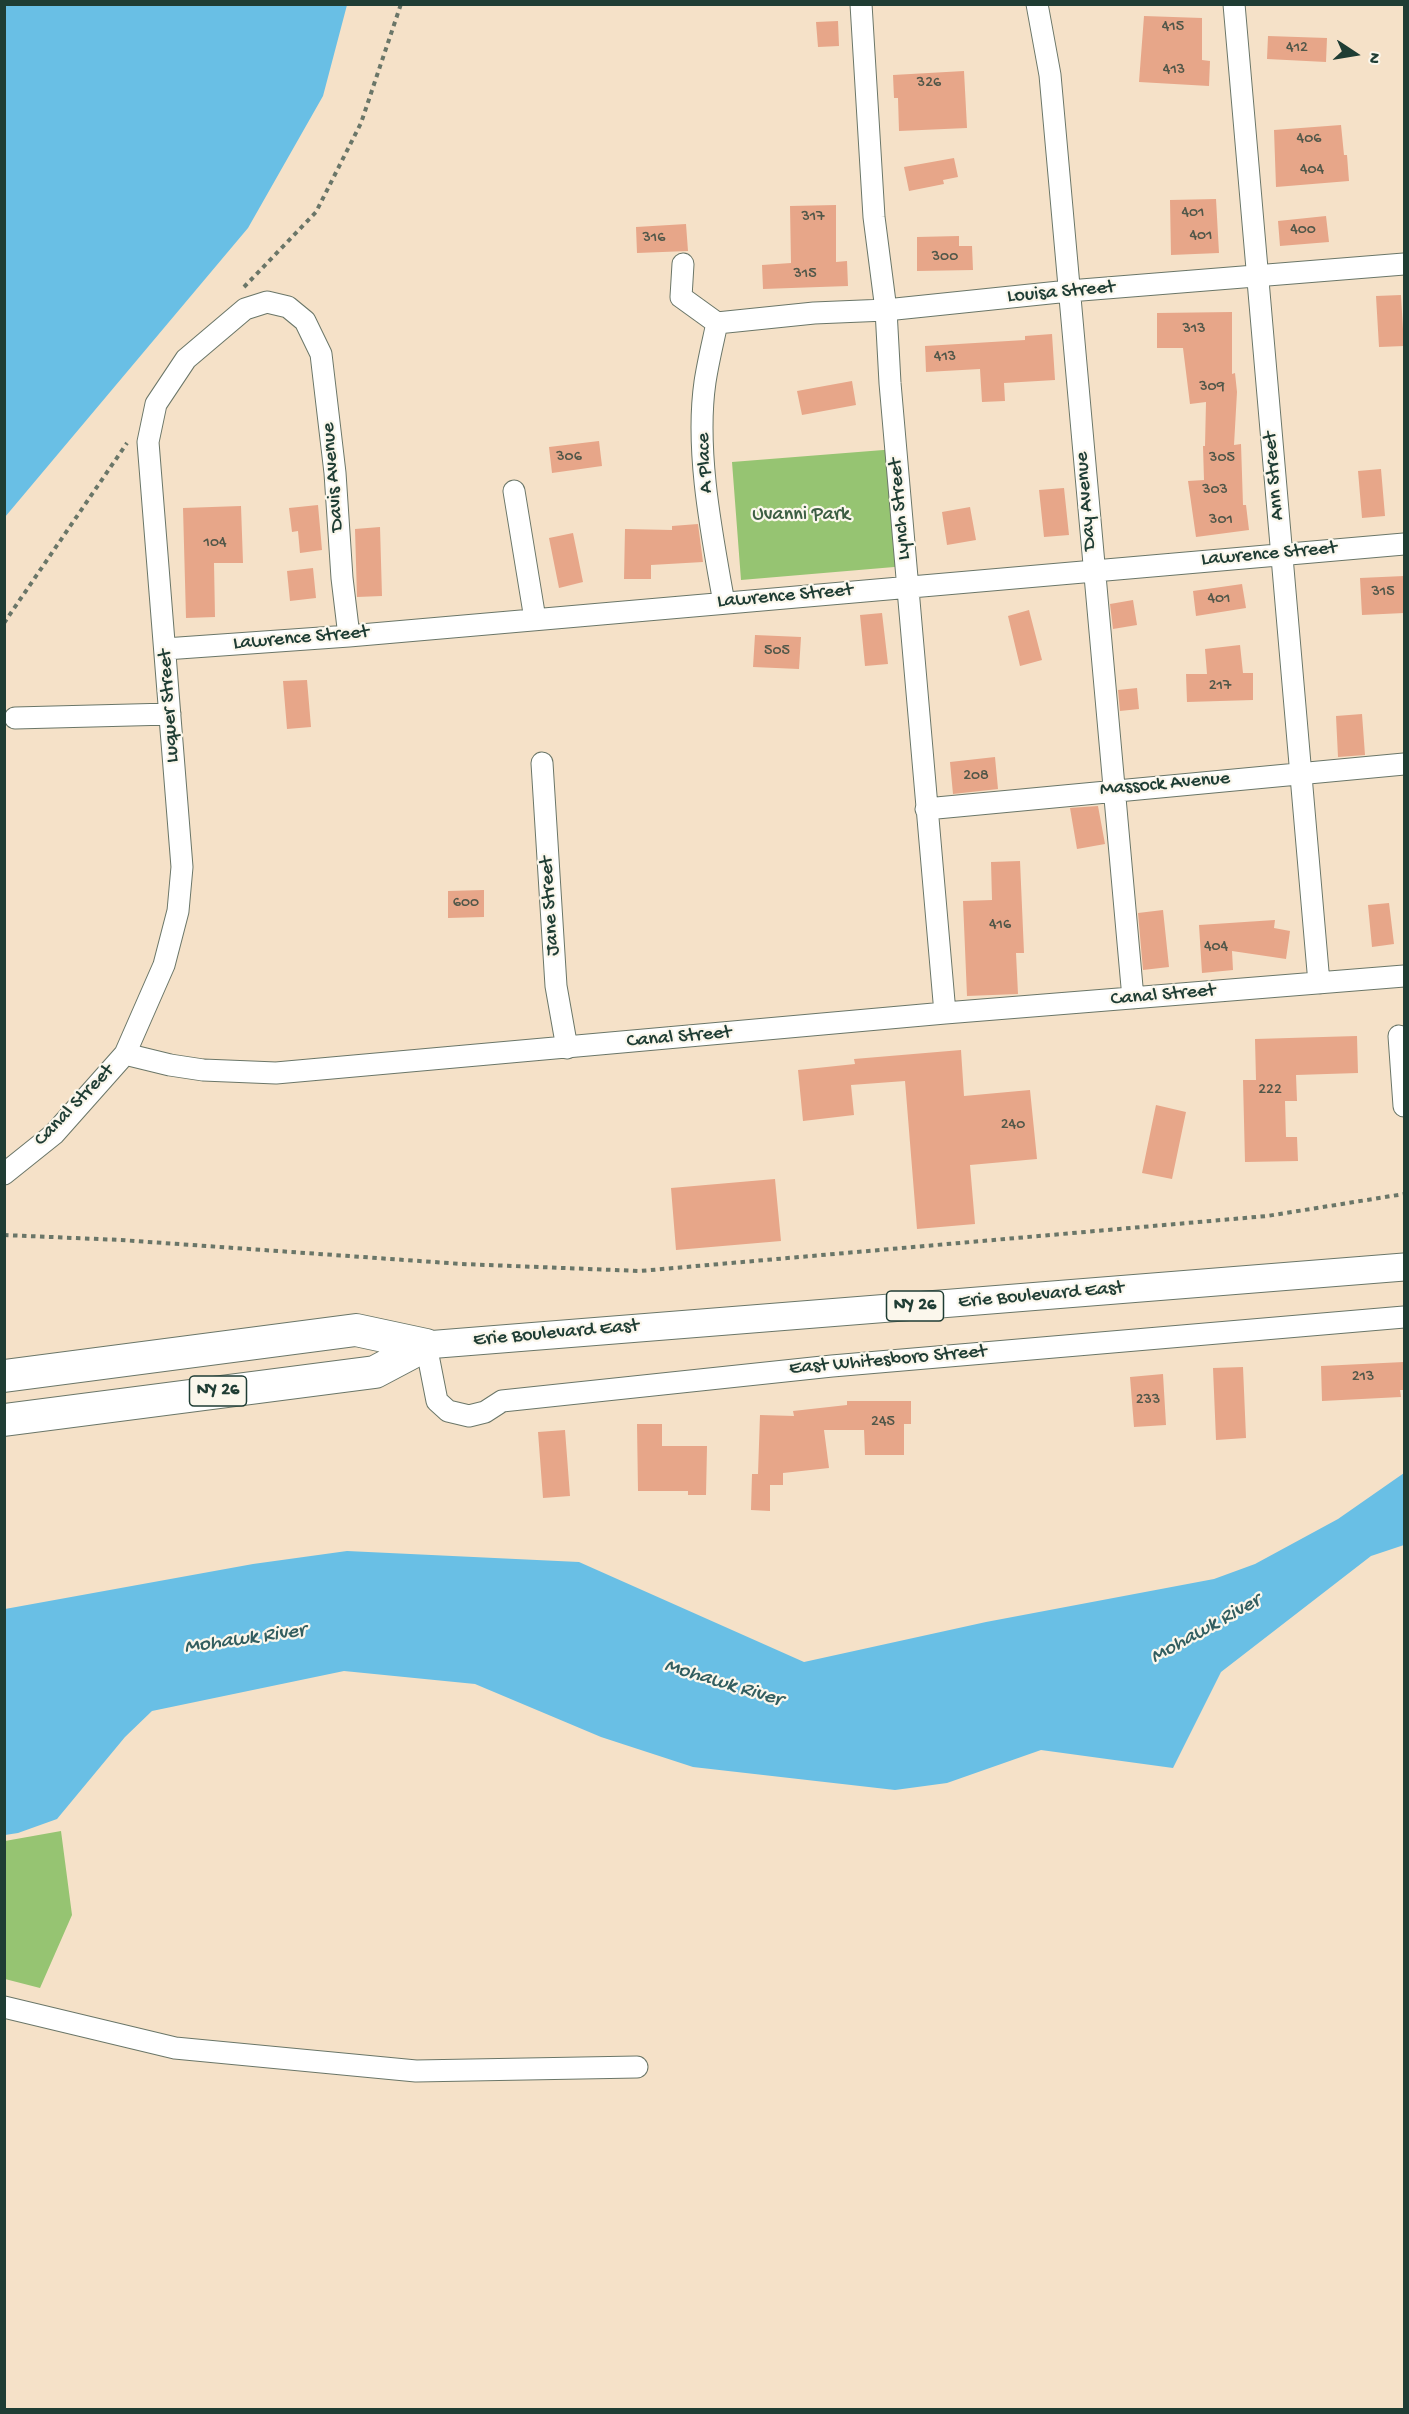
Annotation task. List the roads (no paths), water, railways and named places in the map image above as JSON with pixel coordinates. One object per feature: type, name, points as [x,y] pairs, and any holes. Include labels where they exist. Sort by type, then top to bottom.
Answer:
[{"type":"highway","name":"Erie Boulevard East","points":[[4,1376],[356,1330],[426,1345]]},
{"type":"highway","name":"Erie Boulevard East","points":[[4,1420],[375,1372],[426,1345]]},
{"type":"main road","name":"Erie Boulevard East","points":[[426,1345],[1404,1267]]},
{"type":"street","name":"Lynch Street","points":[[861,4],[874,217],[886,310],[890,382],[945,1013]]},
{"type":"street","name":"Day Avenue","points":[[1037,4],[1050,75],[1133,998]]},
{"type":"street","name":"Ann Street","points":[[1234,4],[1319,983]]},
{"type":"street","points":[[682,264],[681,297],[717,323]]},
{"type":"street","name":"Louisa Street","points":[[717,323],[1404,264]]},
{"type":"street","name":"Davis Avenue","points":[[186,358],[246,309],[267,302],[288,307],[305,321],[321,354],[335,473],[342,578],[349,636]]},
{"type":"street","name":"A Place","points":[[717,323],[705,384],[703,441],[710,522],[724,603]]},
{"type":"street","name":"Luquer Street","points":[[125,1054],[164,965],[178,911],[182,867],[148,442],[156,404],[186,358]]},
{"type":"street","points":[[514,490],[536,619]]},
{"type":"street","name":"Lawrence Street","points":[[165,650],[1404,544]]},
{"type":"street","points":[[15,718],[170,714]]},
{"type":"street","name":"Jane Street","points":[[542,763],[556,986],[567,1048]]},
{"type":"street","name":"Massock Avenue","points":[[926,809],[1404,764]]},
{"type":"street","name":"Canal Street","points":[[4,1174],[54,1134],[125,1054],[203,1070],[276,1073],[945,1013],[1404,976]]},
{"type":"street","points":[[1399,1036],[1404,1106]]},
{"type":"street","name":"East Whitesboro Street","points":[[426,1345],[437,1401],[448,1411],[469,1416],[486,1412],[502,1401],[832,1366],[1404,1317]]},
{"type":"street","points":[[4,2007],[175,2048],[416,2071],[637,2067]]},
{"type":"water","points":[[5,4],[347,5],[323,96],[248,228],[5,517]]},
{"type":"water","name":"Mohawk River","points":[[1404,1473],[1404,1545],[1371,1556],[1221,1672],[1173,1768],[1041,1750],[947,1783],[895,1790],[693,1767],[601,1737],[475,1684],[344,1671],[152,1711],[125,1737],[57,1819],[18,1833],[5,1835],[5,1609],[253,1564],[347,1551],[579,1562],[804,1662],[986,1622],[1214,1579],[1255,1564],[1338,1519]]},
{"type":"park label","name":"Uvanni Park","points":[[801,516]]}]
